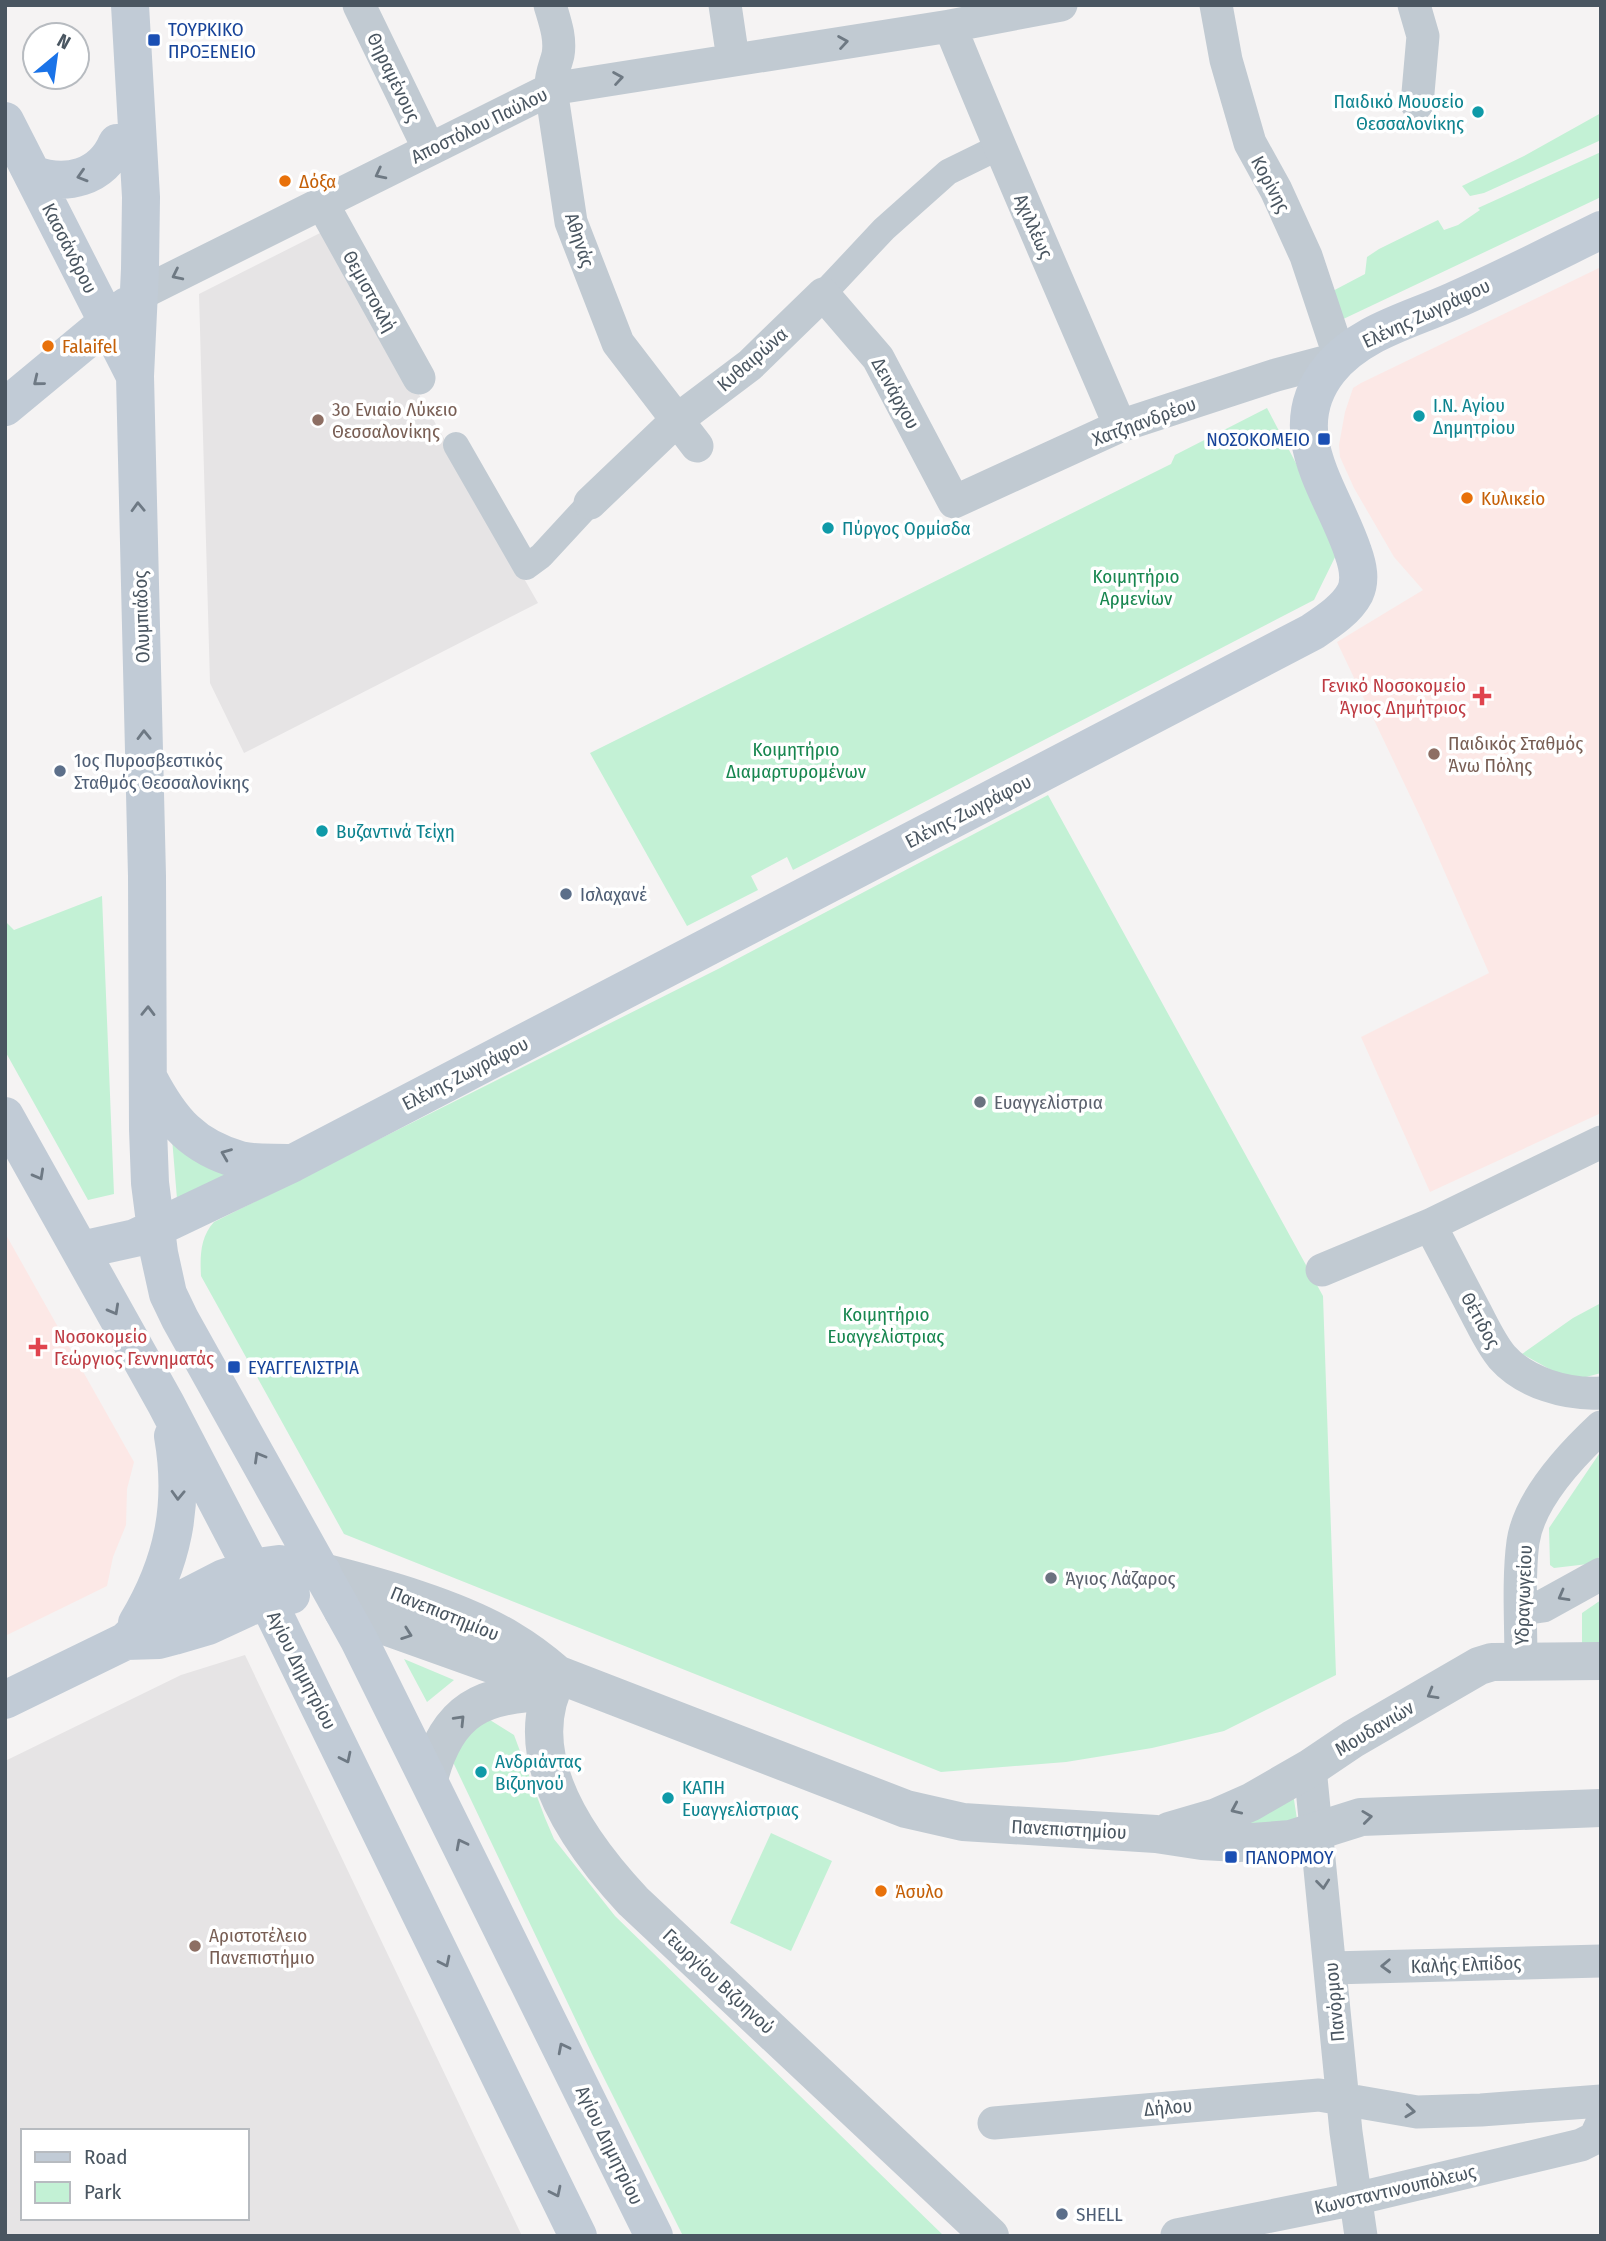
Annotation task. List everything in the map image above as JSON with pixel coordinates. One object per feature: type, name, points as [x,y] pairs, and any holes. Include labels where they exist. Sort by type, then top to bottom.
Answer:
[{"type":"main road","points":[[108,5],[123,272],[117,302],[108,323]]},
{"type":"main road","name":"Ολυμπιάδος","points":[[130,5],[141,197],[135,376],[144,716],[149,1170],[156,1229]]},
{"type":"main road","name":"Κασσάνδρου","points":[[5,121],[135,376]]},
{"type":"main road","points":[[32,174],[66,180],[89,175],[103,164],[117,143]]},
{"type":"main road","name":"Ελένης Ζωγράφου","points":[[81,1250],[117,1244],[156,1229],[293,1163],[1312,632],[1348,603],[1359,580],[1357,564],[1312,451],[1307,424],[1309,410],[1327,372],[1340,358],[1372,336],[1518,271],[1601,230]]},
{"type":"main road","name":"Αποστόλου Παύλου","points":[[5,407],[138,295]]},
{"type":"main road","points":[[149,1079],[166,1111],[187,1134],[217,1151],[243,1161],[293,1163]]},
{"type":"main road","name":"Αγίου Δημητρίου","points":[[5,1116],[166,1404],[301,1665],[578,2236]]},
{"type":"main road","name":"Αγίου Δημητρίου","points":[[156,1229],[165,1284],[174,1308],[343,1611],[429,1779],[654,2236]]},
{"type":"main road","points":[[126,1642],[155,1594],[175,1521],[178,1471],[166,1404]]},
{"type":"main road","points":[[216,1622],[249,1606],[260,1585],[279,1564],[322,1572]]},
{"type":"main road","points":[[5,1700],[126,1642],[146,1621],[167,1606],[207,1586],[260,1585],[343,1611]]},
{"type":"main road","points":[[126,1642],[159,1640],[235,1618],[254,1621],[274,1634],[301,1665]]},
{"type":"street","name":"Θηραμένους","points":[[359,5],[429,149]]},
{"type":"street","name":"Αθηνάς","points":[[550,5],[559,40],[551,89],[571,222],[618,343],[687,433]]},
{"type":"street","points":[[725,5],[733,59]]},
{"type":"street","name":"Αποστόλου Παύλου","points":[[138,295],[551,89],[950,26],[1060,5]]},
{"type":"street","name":"Κορίνης","points":[[1216,5],[1226,60],[1250,143],[1307,256],[1340,358]]},
{"type":"street","points":[[1414,5],[1423,36],[1417,104]]},
{"type":"street","name":"Αχιλλέως","points":[[950,26],[999,147],[1120,426]]},
{"type":"street","points":[[824,294],[884,229],[947,173],[999,147]]},
{"type":"street","name":"Θεμιστοκλή","points":[[322,203],[419,378]]},
{"type":"street","name":"Κυθαιρώνα","points":[[590,503],[687,433],[750,365],[824,294]]},
{"type":"street","name":"Δεινάρχου","points":[[824,294],[878,358],[954,502]]},
{"type":"street","name":"Χατζηανδρέου","points":[[954,502],[1120,426],[1276,375],[1340,358]]},
{"type":"street","points":[[456,445],[526,567],[541,556],[590,503]]},
{"type":"street","points":[[1322,1270],[1430,1225],[1601,1142]]},
{"type":"street","name":"Θέτιδος","points":[[1430,1225],[1489,1336],[1507,1362],[1558,1389],[1572,1393],[1601,1392]]},
{"type":"street","name":"Υδραγωγείου","points":[[1521,1662],[1523,1542],[1529,1520],[1556,1477],[1601,1427]]},
{"type":"street","name":"Πανεπιστημίου","points":[[322,1572],[396,1593],[508,1637],[555,1684]]},
{"type":"street","points":[[1522,1609],[1544,1606],[1601,1574]]},
{"type":"street","name":"Πανεπιστημίου","points":[[343,1611],[497,1666],[524,1672],[926,1815],[991,1825],[1157,1834],[1238,1843],[1282,1841],[1355,1818],[1373,1816],[1601,1808]]},
{"type":"street","name":"Μουδανιών","points":[[1157,1834],[1209,1820],[1241,1807],[1479,1666],[1492,1662],[1601,1661]]},
{"type":"street","points":[[429,1779],[449,1732],[458,1720],[474,1707],[555,1684]]},
{"type":"street","name":"Γεωργίου Βιζυηνού","points":[[555,1684],[544,1735],[554,1781],[582,1839],[613,1879],[633,1901],[988,2230]]},
{"type":"street","name":"Πανόρμου","points":[[1310,1768],[1342,2099],[1361,2236]]},
{"type":"street","name":"Καλής Ελπίδος","points":[[1331,1968],[1601,1961]]},
{"type":"street","name":"Δήλου","points":[[994,2123],[1287,2097],[1319,2095],[1342,2099]]},
{"type":"street","points":[[1342,2099],[1417,2112],[1601,2101]]},
{"type":"street","name":"Κωνσταντινουπόλεως","points":[[1177,2235],[1355,2199],[1586,2144],[1595,2137],[1601,2124]]},
{"type":"shaded area","name":"3o Ενιαίο Λύκειο Θεσσαλονίκης","points":[[328,229],[353,279],[538,603],[244,753],[210,683],[199,294]]},
{"type":"shaded area","name":"Γενικό Νοσοκομείο Άγιος Δημήτριος","points":[[1601,267],[1601,1113],[1430,1192],[1361,1037],[1489,973],[1424,825],[1337,642],[1423,590],[1394,557],[1354,488],[1340,457],[1339,445],[1345,412],[1353,388],[1361,383]]},
{"type":"shaded area","name":"Νοσοκομείο Γεώργιος Γεννηματάς","points":[[5,1233],[134,1462],[127,1489],[126,1525],[113,1557],[107,1586],[5,1636]]},
{"type":"shaded area","name":"Αριστοτέλειο Πανεπιστήμιο","points":[[245,1655],[522,2236],[5,2236],[5,1761],[181,1675]]},
{"type":"green space","points":[[1601,113],[1601,140],[1484,193],[1470,196],[1462,186],[1524,156]]},
{"type":"green space","points":[[1601,152],[1601,197],[1337,322],[1327,294],[1365,274],[1367,257],[1379,249],[1438,220],[1444,230],[1458,225],[1480,210],[1478,208]]},
{"type":"green space","name":"Κοιμητήριο Διαμαρτυρομένων","points":[[1267,408],[1340,547],[1314,600],[793,870],[787,857],[751,876],[758,890],[687,926],[590,753],[1171,464],[1175,455]]},
{"type":"green space","name":"Κοιμητήριο Ευαγγελίστριας","points":[[1048,795],[1323,1296],[1336,1675],[1224,1731],[1152,1748],[1066,1762],[941,1772],[344,1534],[201,1276],[203,1241],[214,1222],[720,968]]},
{"type":"green space","points":[[102,896],[114,1194],[88,1200],[5,1051],[5,921],[14,930]]},
{"type":"green space","points":[[172,1138],[239,1172],[177,1199]]},
{"type":"green space","points":[[1601,1303],[1601,1373],[1571,1381],[1522,1354],[1573,1318]]},
{"type":"green space","points":[[1601,1451],[1601,1556],[1588,1564],[1554,1568],[1550,1565],[1549,1528]]},
{"type":"green space","points":[[1601,1600],[1601,1647],[1582,1648],[1582,1613]]},
{"type":"green space","points":[[404,1659],[454,1680],[427,1702]]},
{"type":"green space","points":[[490,1720],[514,1735],[554,1839],[615,1916],[944,2236],[683,2236],[592,2054],[452,1760],[468,1730]]},
{"type":"green space","points":[[1293,1793],[1298,1826],[1195,1833]]},
{"type":"green space","points":[[771,1833],[832,1861],[791,1951],[730,1923]]},
{"type":"place","name":"ΤΟΥΡΚΙΚΟ ΠΡΟΞΕΝΕΙΟ","points":[[154,40]]},
{"type":"place","name":"Παιδικό Μουσείο Θεσσαλονίκης","points":[[1478,112]]},
{"type":"place","name":"Δόξα","points":[[285,181]]},
{"type":"place","name":"Falaifel","points":[[48,346]]},
{"type":"place","name":"Ι.Ν. Αγίου Δημητρίου","points":[[1419,416]]},
{"type":"place","name":"3o Ενιαίο Λύκειο Θεσσαλονίκης","points":[[318,420]]},
{"type":"place","name":"ΝΟΣΟΚΟΜΕΙΟ","points":[[1324,439]]},
{"type":"place","name":"Κυλικείο","points":[[1467,498]]},
{"type":"place","name":"Πύργος Ορμίσδα","points":[[828,528]]},
{"type":"place","name":"Γενικό Νοσοκομείο Άγιος Δημήτριος","points":[[1482,696]]},
{"type":"place","name":"Παιδικός Σταθμός Άνω Πόλης","points":[[1434,754]]},
{"type":"place","name":"1ος Πυροσβεστικός Σταθμός Θεσσαλονίκης","points":[[60,771]]},
{"type":"place","name":"Βυζαντινά Τείχη","points":[[322,831]]},
{"type":"place","name":"Ισλαχανέ","points":[[566,894]]},
{"type":"place","name":"Ευαγγελίστρια","points":[[980,1102]]},
{"type":"place","name":"Νοσοκομείο Γεώργιος Γεννηματάς","points":[[38,1347]]},
{"type":"place","name":"ΕΥΑΓΓΕΛΙΣΤΡΙΑ","points":[[234,1367]]},
{"type":"place","name":"Άγιος Λάζαρος","points":[[1051,1578]]},
{"type":"place","name":"Ανδριάντας Βιζυηνού","points":[[481,1772]]},
{"type":"place","name":"ΚΑΠΗ Ευαγγελίστριας","points":[[668,1798]]},
{"type":"place","name":"ΠΑΝΟΡΜΟΥ","points":[[1231,1857]]},
{"type":"place","name":"Άσυλο","points":[[881,1891]]},
{"type":"place","name":"Αριστοτέλειο Πανεπιστήμιο","points":[[195,1946]]},
{"type":"place","name":"SHELL","points":[[1062,2214]]},
{"type":"park label","name":"Κοιμητήριο Αρμενίων","points":[[1136,587]]}]
